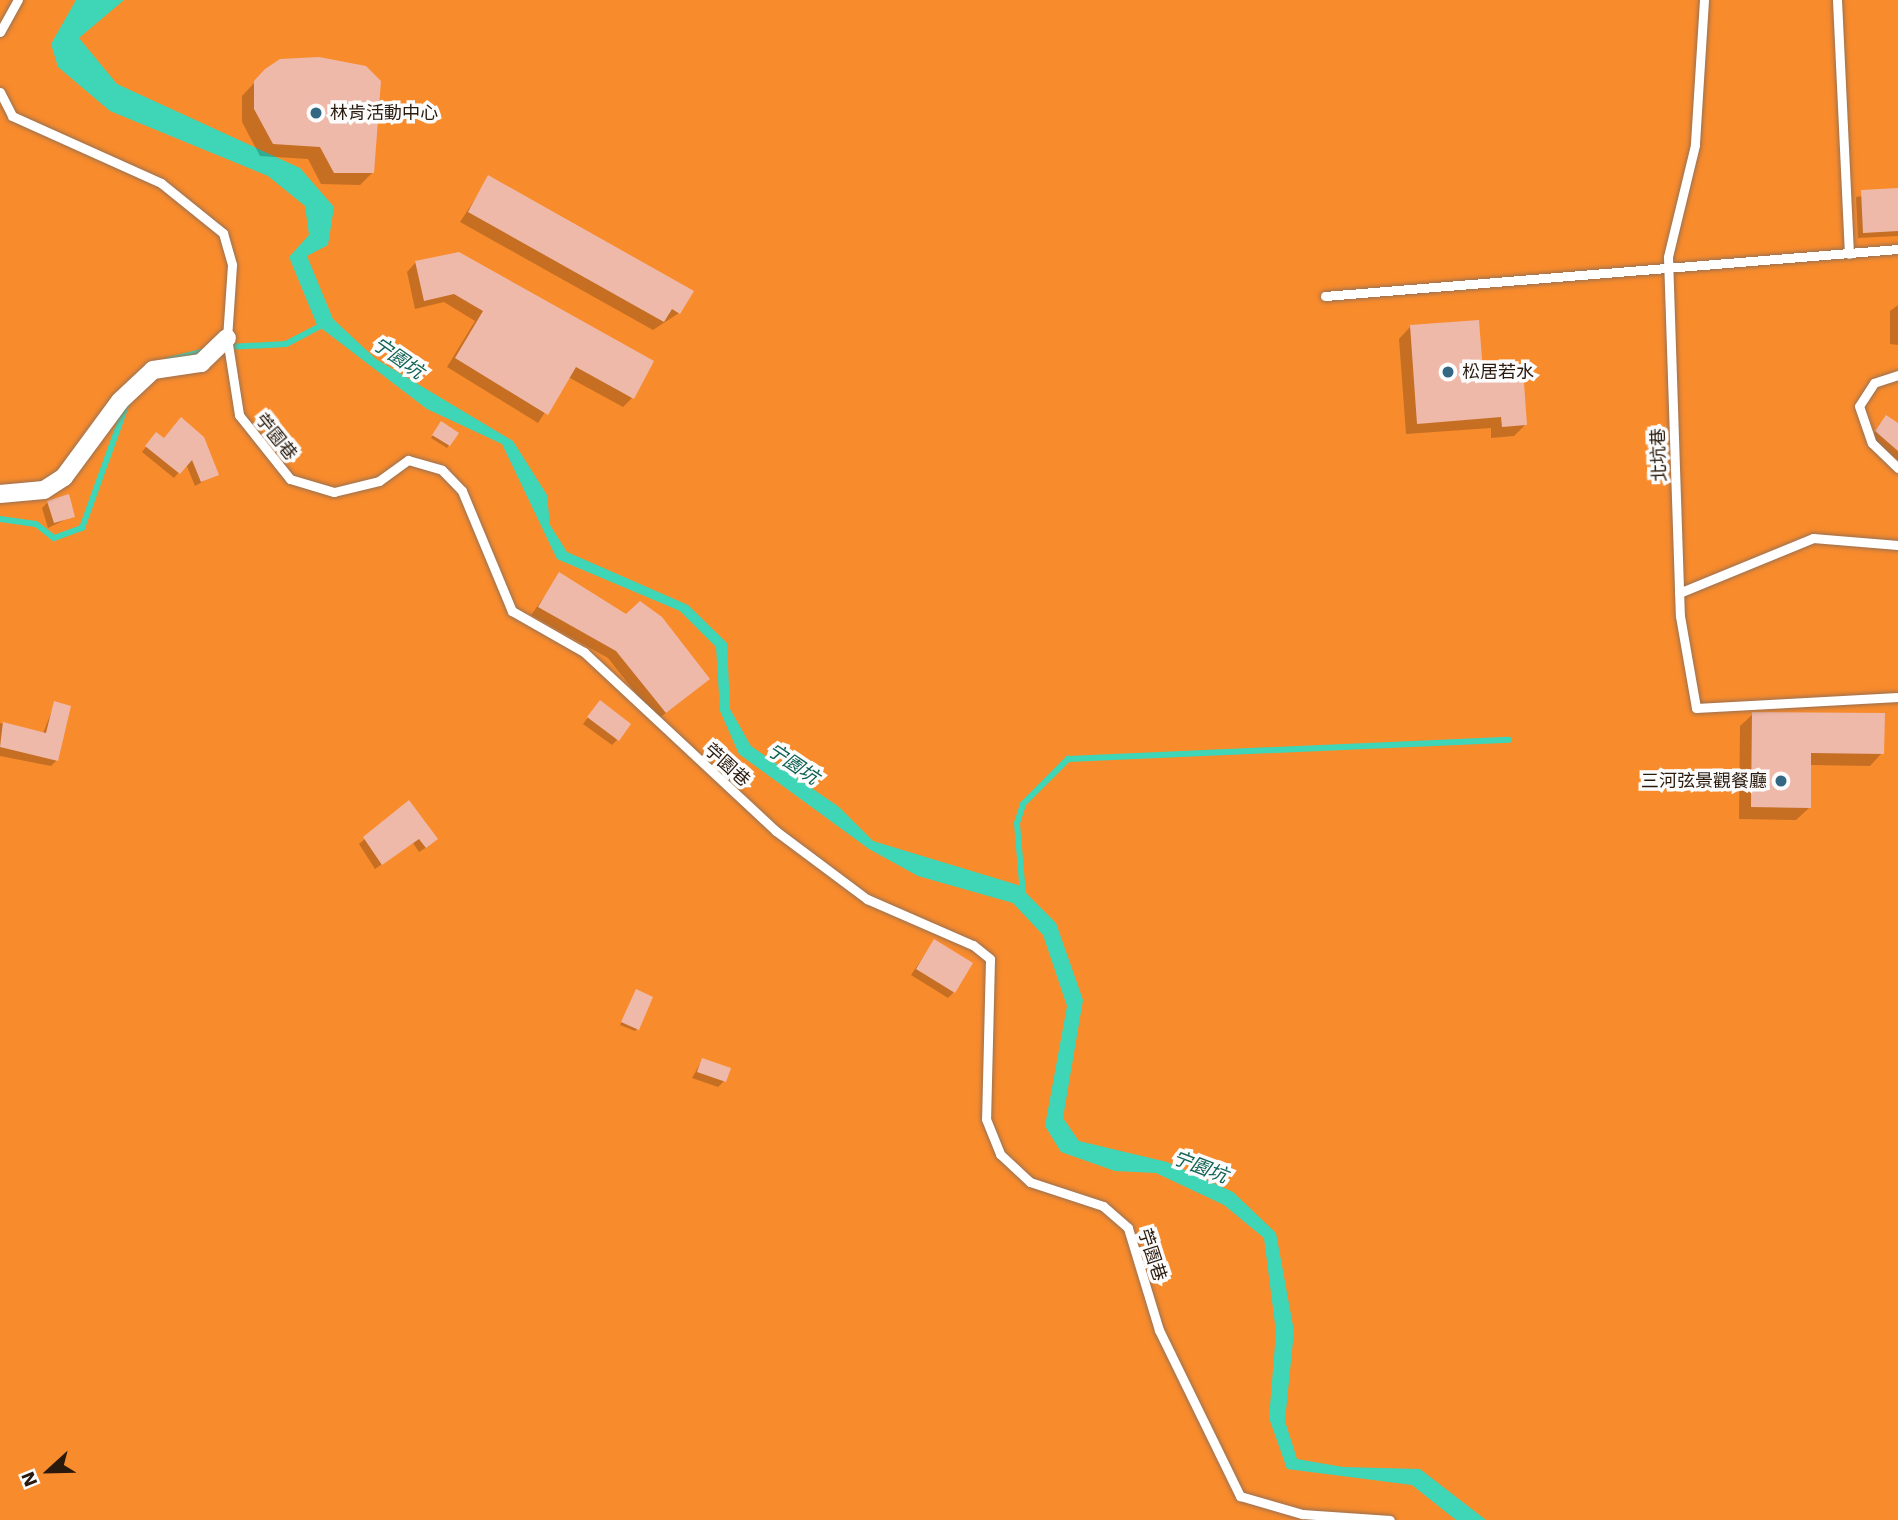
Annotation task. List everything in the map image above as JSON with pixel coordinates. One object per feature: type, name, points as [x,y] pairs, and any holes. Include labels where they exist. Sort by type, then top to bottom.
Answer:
[{"type":"street","points":[[0,494],[44,490],[64,477],[120,401],[153,370],[201,363],[227,338]]},
{"type":"lane","points":[[0,32],[18,0]]},
{"type":"lane","name":"北坑巷","points":[[1704,0],[1695,145],[1668,271],[1679,593],[1696,708],[1898,697]]},
{"type":"lane","points":[[1837,0],[1849,254]]},
{"type":"lane","name":"苧園巷","points":[[0,92],[12,116],[161,183],[223,233],[232,265],[227,338],[239,415],[289,479],[334,492],[379,481],[408,460],[442,470],[462,491],[512,611],[584,652],[776,831],[867,899],[973,945],[990,959],[986,1119],[1000,1154],[1030,1181],[1103,1206],[1128,1228],[1159,1330],[1240,1496],[1302,1514],[1390,1520]]},
{"type":"lane","points":[[1325,296],[1668,271],[1898,249]]},
{"type":"lane","points":[[1898,375],[1874,383],[1859,406],[1872,443],[1898,468]]},
{"type":"lane","points":[[1679,593],[1813,538],[1898,545]]},
{"type":"shaded area","points":[[0,0],[1898,0],[1898,1520],[0,1520]]},
{"type":"water","points":[[76,0],[124,0],[79,38],[117,84],[300,168],[334,207],[328,245],[307,256],[333,319],[376,359],[513,441],[547,495],[550,525],[567,552],[688,605],[727,643],[730,709],[751,746],[839,807],[873,841],[1018,885],[1056,923],[1083,1000],[1063,1118],[1079,1141],[1167,1162],[1233,1192],[1276,1233],[1294,1331],[1285,1421],[1297,1459],[1343,1467],[1420,1469],[1486,1520],[1456,1520],[1412,1485],[1287,1469],[1269,1418],[1276,1332],[1264,1238],[1224,1205],[1156,1173],[1115,1171],[1061,1152],[1045,1126],[1067,1006],[1043,935],[1013,903],[918,876],[869,849],[739,754],[720,711],[716,647],[680,611],[557,559],[502,444],[427,409],[317,325],[289,257],[309,235],[305,206],[268,176],[110,111],[58,67],[51,44]]},
{"type":"building","name":"林肯活動中心","points":[[319,57],[366,66],[381,81],[374,173],[334,173],[320,147],[273,144],[254,109],[254,81],[265,69],[280,59]]},
{"type":"building","points":[[488,175],[694,291],[680,314],[672,309],[664,322],[468,212]]},
{"type":"building","points":[[1898,188],[1898,231],[1863,233],[1861,190]]},
{"type":"building","points":[[459,252],[654,361],[634,399],[576,367],[548,415],[455,358],[483,311],[454,294],[424,301],[415,261]]},
{"type":"building","name":"松居若水","points":[[1479,320],[1483,372],[1523,369],[1527,425],[1502,427],[1501,417],[1417,424],[1410,325]]},
{"type":"building","points":[[1886,415],[1898,423],[1898,451],[1875,431]]},
{"type":"building","points":[[181,417],[204,437],[219,475],[201,482],[192,460],[180,474],[145,446],[156,432],[164,438]]},
{"type":"building","points":[[441,421],[459,433],[450,446],[432,435]]},
{"type":"building","points":[[69,494],[75,517],[54,523],[47,501]]},
{"type":"building","points":[[559,572],[626,614],[640,601],[662,617],[710,679],[666,713],[616,651],[538,607]]},
{"type":"building","points":[[600,700],[631,724],[619,741],[587,717]]},
{"type":"building","points":[[54,701],[71,706],[58,761],[0,747],[3,722],[46,733]]},
{"type":"building","name":"三河弦景觀餐廳","points":[[1752,712],[1885,713],[1884,754],[1811,753],[1811,808],[1751,807]]},
{"type":"building","points":[[409,800],[438,839],[426,848],[419,839],[382,865],[363,837]]},
{"type":"building","points":[[934,939],[973,963],[955,993],[916,969]]},
{"type":"building","points":[[636,989],[653,997],[639,1030],[621,1022]]},
{"type":"building","points":[[702,1058],[731,1068],[726,1082],[697,1072]]},
{"type":"waterway","points":[[227,347],[286,344],[326,323]]},
{"type":"waterway","points":[[169,360],[209,350]]},
{"type":"waterway","points":[[0,519],[36,524],[54,538],[82,528],[127,403]]},
{"type":"waterway","points":[[1023,895],[1017,823],[1023,804],[1068,759],[1509,740]]},
{"type":"place","name":"林肯活動中心","points":[[316,113]]},
{"type":"place","name":"松居若水","points":[[1448,372]]},
{"type":"place","name":"三河弦景觀餐廳","points":[[1781,781]]},
{"type":"water label","name":"宁園坑","points":[[398,358]]},
{"type":"water label","name":"宁園坑","points":[[793,764]]},
{"type":"water label","name":"宁園坑","points":[[1200,1167]]}]
